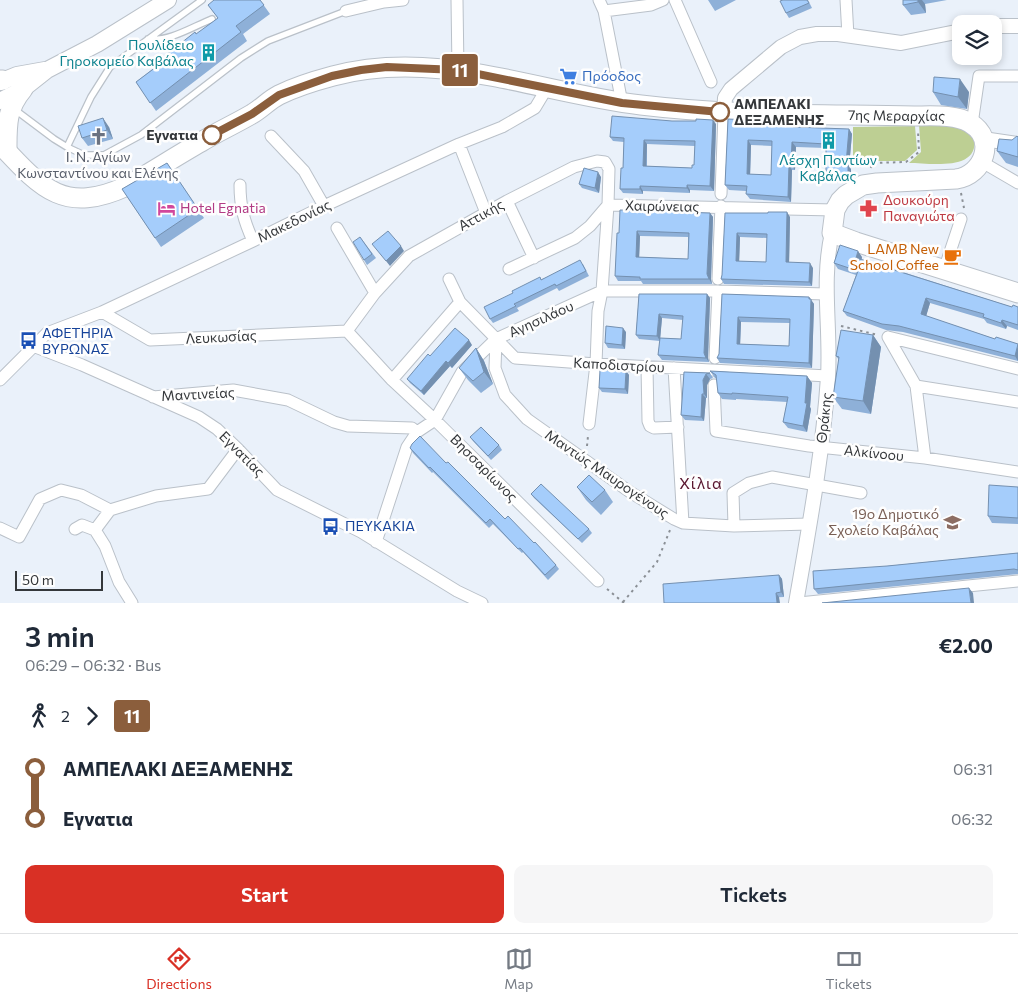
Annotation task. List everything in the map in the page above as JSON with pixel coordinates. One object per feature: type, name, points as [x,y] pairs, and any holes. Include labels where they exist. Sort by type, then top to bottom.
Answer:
[{"type":"main road","points":[[3,148],[7,127],[5,104],[48,70],[98,44],[168,0]]},
{"type":"main road","name":"7ης Μεραρχίας","points":[[3,148],[36,180],[57,194],[69,197],[93,198],[104,196],[127,186],[200,142],[252,114],[279,95],[332,76],[387,67],[458,70],[622,103],[724,113],[917,116],[956,118],[972,124]]},
{"type":"main road","points":[[1,81],[17,75],[48,70]]},
{"type":"main road","points":[[972,124],[979,130],[985,148],[982,162],[972,174],[956,179],[863,185],[840,201],[836,210],[832,233],[1018,293]]},
{"type":"street","points":[[346,11],[384,2],[404,0]]},
{"type":"street","points":[[456,0],[458,70]]},
{"type":"street","points":[[599,0],[604,12],[622,103]]},
{"type":"street","points":[[604,12],[651,5],[663,0]]},
{"type":"street","points":[[675,0],[711,82]]},
{"type":"street","points":[[846,0],[848,36]]},
{"type":"street","points":[[1002,26],[1018,26]]},
{"type":"street","points":[[721,194],[725,98],[732,89],[786,44],[800,37],[817,34],[901,43],[952,33]]},
{"type":"street","points":[[972,124],[978,76],[1018,76]]},
{"type":"street","name":"Μακεδονίας","points":[[33,346],[47,333],[102,312],[324,206],[459,144],[521,118],[535,108],[548,88]]},
{"type":"street","points":[[271,136],[304,171],[324,206]]},
{"type":"street","points":[[983,139],[1018,144]]},
{"type":"street","points":[[459,144],[486,213]]},
{"type":"street","name":"Αττικής","points":[[347,331],[376,293],[409,256],[507,201],[574,167],[601,161],[605,162],[609,169],[608,205]]},
{"type":"street","points":[[982,162],[1018,183]]},
{"type":"street","points":[[240,185],[243,218],[253,241]]},
{"type":"street","points":[[507,201],[534,258]]},
{"type":"street","points":[[589,424],[596,364],[598,311],[602,291],[608,205]]},
{"type":"street","name":"Χαιρώνειας","points":[[509,269],[575,238],[590,226],[608,205],[836,210]]},
{"type":"street","points":[[715,358],[721,206]]},
{"type":"street","points":[[944,270],[961,219]]},
{"type":"street","points":[[337,228],[376,293]]},
{"type":"street","name":"Θράκης","points":[[798,603],[820,448],[828,376],[826,294],[828,250],[832,233]]},
{"type":"street","name":"Καποδιστρίου","points":[[448,279],[460,302],[515,358],[828,376]]},
{"type":"street","name":"Αγησιλάου","points":[[376,542],[407,448],[417,432],[435,420],[462,372],[496,339],[602,291],[718,285],[826,294]]},
{"type":"street","points":[[392,380],[460,302]]},
{"type":"street","name":"Λευκωσίας","points":[[102,312],[150,340],[347,331]]},
{"type":"street","name":"Βησσαρίωνος","points":[[347,331],[392,380],[598,581]]},
{"type":"street","points":[[888,337],[1018,369]]},
{"type":"street","points":[[888,337],[916,386],[925,458]]},
{"type":"street","name":"Μαντώς Μαυρογένους","points":[[496,339],[495,368],[505,395],[527,419],[630,492],[679,521],[734,526],[809,524]]},
{"type":"street","points":[[0,380],[33,346]]},
{"type":"street","name":"Εγνατίας","points":[[33,346],[82,365],[199,417],[217,429],[238,448],[277,490],[361,532],[482,603]]},
{"type":"street","points":[[647,366],[648,421],[650,426],[654,428],[678,427]]},
{"type":"street","points":[[674,368],[678,427],[679,521]]},
{"type":"street","name":"Αλκίνοου","points":[[714,386],[716,431],[820,448],[925,458],[1018,472]]},
{"type":"street","points":[[916,386],[1018,402]]},
{"type":"street","name":"Μαντινείας","points":[[151,397],[233,390],[288,400],[334,422],[348,426],[412,428],[417,432]]},
{"type":"street","points":[[95,530],[110,510],[156,496],[208,489],[238,448]]},
{"type":"street","points":[[734,526],[733,493],[749,483],[772,477],[861,493]]},
{"type":"street","points":[[0,528],[20,538],[40,499],[62,490],[81,495],[110,510]]},
{"type":"street","points":[[75,529],[82,525],[95,530],[105,546],[119,582],[132,603]]},
{"type":"street","points":[[798,603],[1018,581]]},
{"type":"street","points":[[457,590],[465,603]]},
{"type":"lane","points":[[67,147],[91,97],[110,67],[202,0]]},
{"type":"lane","points":[[5,104],[67,147],[84,155],[104,155],[141,135],[240,58],[268,41],[346,11]]},
{"type":"lane","points":[[148,39],[167,38],[212,19]]},
{"type":"path","points":[[870,184],[872,163],[906,162],[920,152],[917,116]]},
{"type":"path","points":[[956,179],[965,206],[961,219]]},
{"type":"path","points":[[827,323],[888,337]]},
{"type":"path","points":[[585,461],[589,424]]},
{"type":"path","points":[[598,581],[623,602],[657,562],[679,521]]},
{"type":"green space","points":[[919,125],[961,127],[974,138],[974,149],[969,156],[961,161],[940,164],[909,163],[921,152]]},
{"type":"green space","points":[[915,126],[917,150],[905,161],[853,161],[853,127]]},
{"type":"building","name":"Πουλίδειο Γηροκομείο Καβάλας","points":[[214,0],[260,0],[264,5],[236,26],[241,32],[150,103],[136,82],[168,58],[166,55],[195,32],[196,34],[218,18],[208,5]]},
{"type":"building","points":[[807,0],[809,3],[786,13],[780,1]]},
{"type":"building","points":[[903,0],[918,0],[918,2],[903,5]]},
{"type":"building","points":[[934,77],[960,79],[958,97],[933,92]]},
{"type":"building","points":[[612,116],[672,121],[713,120],[710,186],[687,185],[687,188],[640,186],[640,189],[620,189],[624,138],[610,137]],"holes":[[[644,140],[695,141],[694,165],[692,165],[692,168],[643,166]]]},
{"type":"building","points":[[103,118],[107,130],[82,138],[78,126]]},
{"type":"building","points":[[728,119],[793,122],[793,127],[849,129],[846,164],[848,164],[848,174],[841,178],[826,178],[826,144],[792,142],[788,197],[746,194],[747,186],[725,185]],"holes":[[[748,140],[772,141],[771,175],[747,174]]]},
{"type":"building","points":[[1017,136],[1018,157],[997,151],[999,139],[1012,140]]},
{"type":"building","name":"Hotel Egnatia","points":[[167,163],[198,209],[155,238],[122,189]]},
{"type":"building","points":[[584,168],[598,172],[595,188],[579,184]]},
{"type":"building","points":[[620,210],[710,213],[707,274],[709,279],[640,279],[640,277],[615,276],[617,233],[619,233]],"holes":[[[637,231],[689,233],[688,259],[636,257]]]},
{"type":"building","points":[[787,212],[786,262],[810,263],[809,282],[721,279],[725,213]],"holes":[[[737,233],[767,234],[766,262],[736,261]]]},
{"type":"building","points":[[388,231],[401,246],[386,261],[372,244]]},
{"type":"building","points":[[360,237],[372,254],[364,260],[353,242]]},
{"type":"building","points":[[840,245],[858,251],[856,258],[1012,307],[1013,305],[1018,307],[1018,325],[1002,320],[1001,323],[983,317],[984,314],[926,298],[921,314],[995,339],[996,337],[1018,344],[1015,356],[899,326],[882,324],[843,311],[858,271],[834,263]]},
{"type":"building","points":[[580,260],[586,271],[514,304],[516,306],[490,319],[484,307],[540,277],[541,280]]},
{"type":"building","points":[[639,294],[707,294],[704,353],[706,358],[658,355],[660,338],[681,339],[683,316],[659,314],[657,336],[636,335]]},
{"type":"building","points":[[722,294],[809,297],[811,299],[809,363],[717,358],[719,354]],"holes":[[[738,317],[790,319],[789,346],[737,344]]]},
{"type":"building","points":[[606,326],[623,328],[622,345],[605,343]]},
{"type":"building","points":[[455,328],[469,340],[448,363],[446,361],[421,391],[407,379],[428,354],[430,356]]},
{"type":"building","points":[[841,330],[873,335],[863,401],[833,397],[839,357],[836,356]]},
{"type":"building","points":[[476,348],[484,372],[473,381],[459,368]]},
{"type":"building","points":[[600,370],[626,371],[625,389],[599,388]]},
{"type":"building","points":[[710,371],[807,376],[805,403],[807,403],[803,426],[783,422],[788,397],[718,393],[716,375]]},
{"type":"building","points":[[684,372],[710,373],[706,374],[703,380],[704,394],[702,394],[701,417],[681,415]]},
{"type":"building","points":[[481,427],[499,445],[488,456],[470,437]]},
{"type":"building","points":[[420,436],[505,519],[508,516],[556,565],[545,575],[490,519],[486,523],[410,448]]},
{"type":"building","points":[[589,475],[605,490],[592,502],[577,487]]},
{"type":"building","points":[[541,484],[589,529],[578,539],[531,494]]},
{"type":"building","points":[[989,485],[1018,487],[1018,518],[988,516]]},
{"type":"building","points":[[1018,553],[1018,570],[814,589],[813,571]]},
{"type":"building","points":[[779,575],[781,592],[776,593],[777,603],[664,603],[663,584]]},
{"type":"building","points":[[969,588],[971,603],[822,603]]},
{"type":"bus line","name":"11","points":[[212,135],[252,114],[279,95],[332,76],[387,67],[458,70],[622,103],[720,112]]},
{"type":"place","name":"Πουλίδειο Γηροκομείο Καβάλας","points":[[208,53]]},
{"type":"place","name":"Πρόοδος","points":[[568,76]]},
{"type":"place","name":"ΑΜΠΕΛΑΚΙ ΔΕΞΑΜΕΝΗΣ","points":[[720,112]]},
{"type":"place","name":"Εγνατια","points":[[212,135]]},
{"type":"place","name":"Ι. Ν. Αγίων Κωνσταντίνου και Ελένης","points":[[98,137]]},
{"type":"place","name":"Λέσχη Ποντίων Καβάλας","points":[[828,140]]},
{"type":"place","name":"Hotel Egnatia","points":[[166,208]]},
{"type":"place","name":"Δουκούρη Παναγιώτα","points":[[869,208]]},
{"type":"place","name":"LAMB New School Coffee","points":[[953,257]]},
{"type":"place","name":"ΑΦΕΤΗΡΙΑ ΒΥΡΩΝΑΣ","points":[[28,341]]},
{"type":"place","name":"19ο Δημοτικό Σχολείο Καβάλας","points":[[953,522]]},
{"type":"place","name":"ΠΕΥΚΑΚΙΑ","points":[[331,526]]},
{"type":"district","name":"Χίλια","points":[[701,483]]}]
